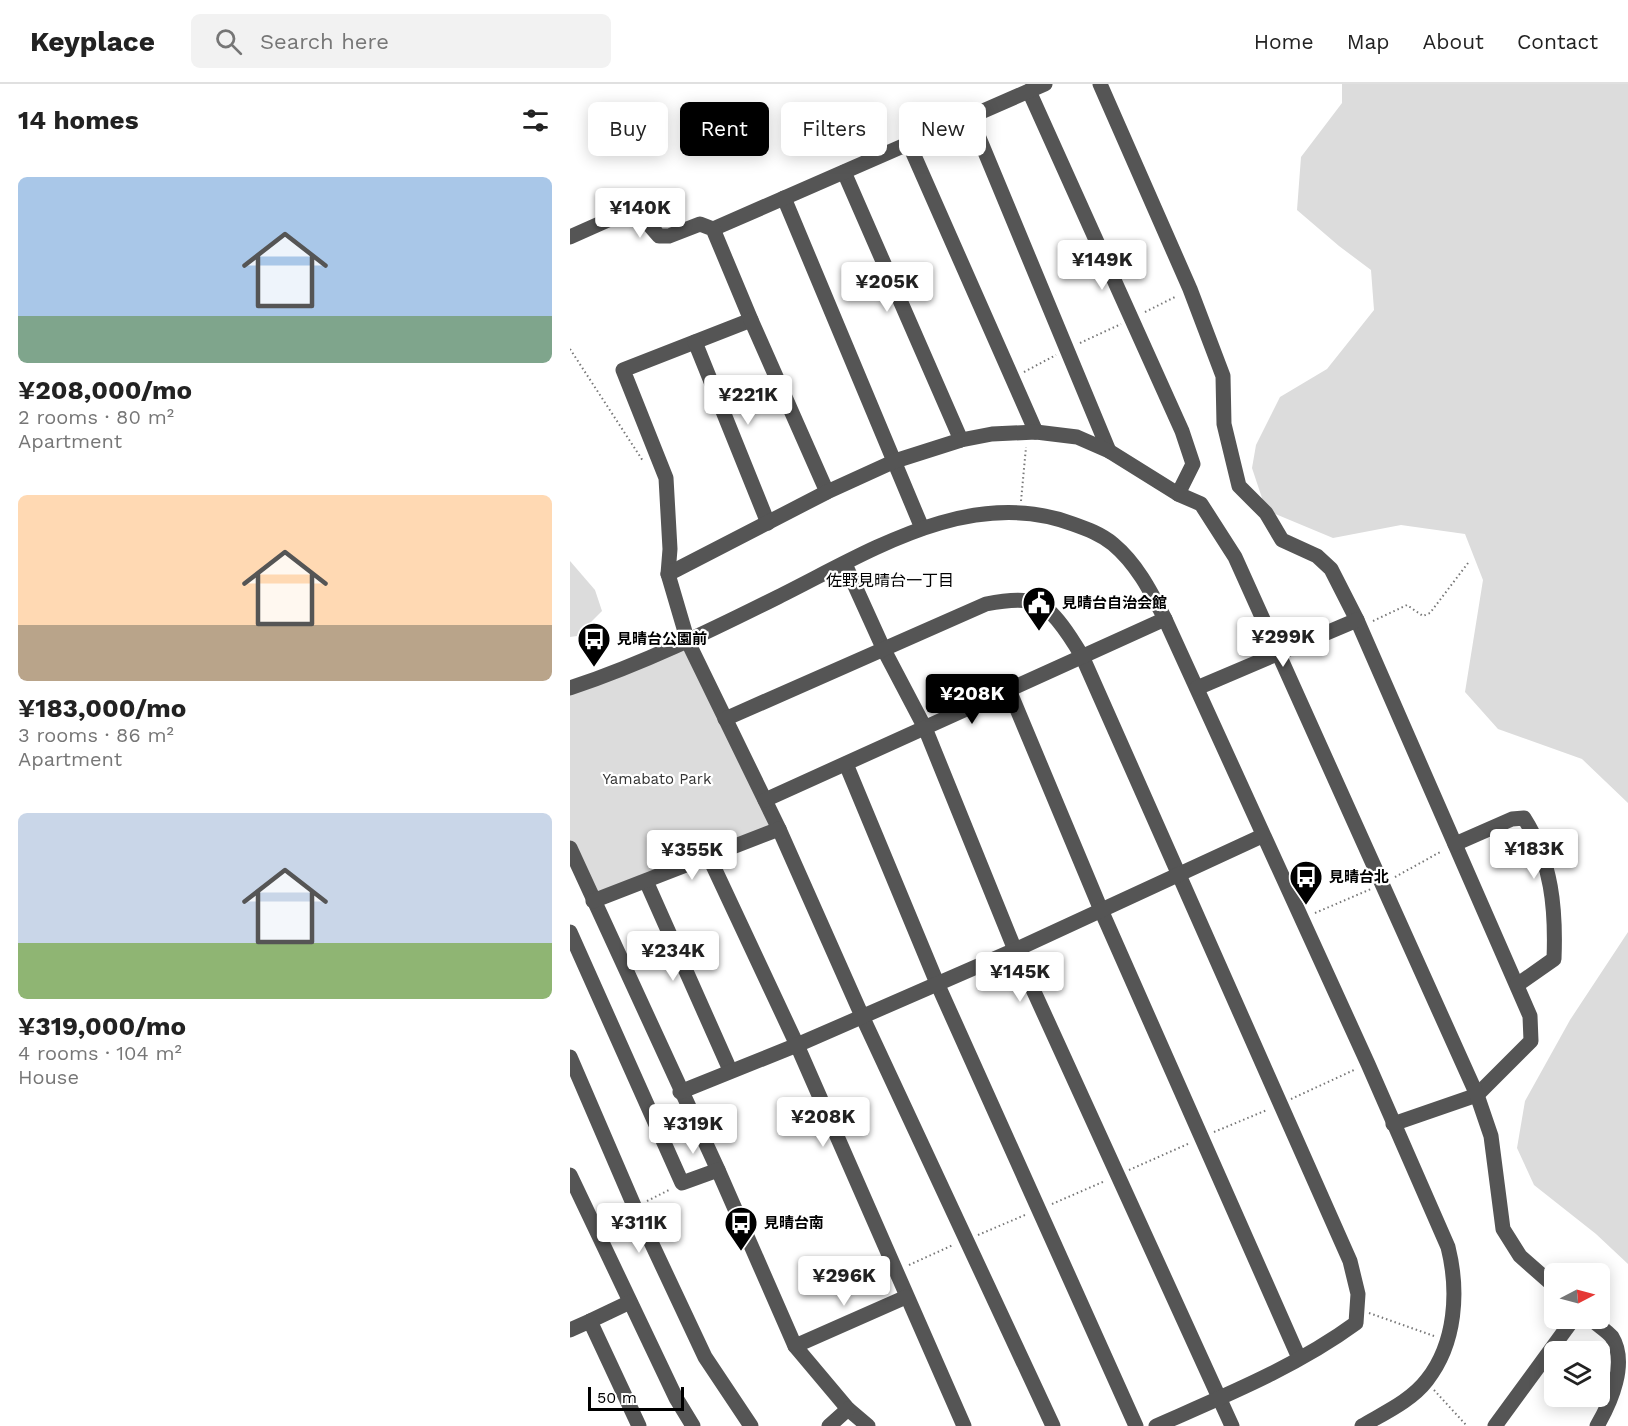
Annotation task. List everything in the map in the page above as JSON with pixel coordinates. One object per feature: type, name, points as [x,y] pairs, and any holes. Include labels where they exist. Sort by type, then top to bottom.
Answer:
[{"type":"street","points":[[986,109],[1045,84]]},
{"type":"street","points":[[1101,84],[1190,289],[1223,376],[1224,424],[1239,486],[1266,513],[1282,540],[1317,556],[1331,569],[1358,624],[1530,1016],[1531,1041],[1477,1095],[1393,1124]]},
{"type":"street","points":[[1029,91],[1174,410],[1193,464],[1178,494]]},
{"type":"street","points":[[570,237],[626,212],[639,213],[659,236],[669,236],[700,224],[713,229],[899,148]]},
{"type":"street","points":[[986,154],[1109,451]]},
{"type":"street","points":[[914,156],[1012,378],[1031,432]]},
{"type":"street","points":[[844,172],[961,440]]},
{"type":"street","points":[[784,198],[922,528]]},
{"type":"street","points":[[713,229],[827,492]]},
{"type":"street","points":[[751,320],[623,370],[666,478],[670,549],[668,574],[688,642],[779,829],[862,1016],[1053,1426]]},
{"type":"street","points":[[695,342],[768,523]]},
{"type":"street","points":[[668,574],[827,492],[895,461],[961,440],[992,434],[1031,432],[1077,437],[1109,451],[1178,494],[1200,504],[1235,557],[1477,1095],[1491,1136],[1503,1229],[1520,1256],[1544,1277]]},
{"type":"street","points":[[570,688],[688,642],[922,528],[983,513],[1020,512],[1056,517],[1093,531],[1112,544],[1147,584],[1165,619],[1262,836],[1368,1064],[1450,1256],[1455,1273],[1455,1299],[1448,1341],[1426,1381],[1401,1404],[1362,1426]]},
{"type":"street","points":[[845,564],[884,650],[925,728],[1015,950],[1232,1426]]},
{"type":"street","points":[[726,719],[986,604],[1003,601],[1038,603],[1066,629],[1082,656],[1281,1103],[1357,1282],[1356,1323],[1299,1358],[1221,1398],[1156,1426]]},
{"type":"street","points":[[765,800],[1165,619]]},
{"type":"street","points":[[1197,688],[1278,652],[1358,624]]},
{"type":"street","points":[[1009,690],[1101,910],[1204,1137],[1299,1358]]},
{"type":"street","points":[[846,764],[937,983],[1037,1211],[1136,1426]]},
{"type":"street","points":[[1455,844],[1512,819],[1524,819],[1532,831],[1552,883],[1554,959],[1517,985]]},
{"type":"street","points":[[593,901],[779,829]]},
{"type":"street","points":[[680,1092],[797,1045],[1015,950],[1262,836]]},
{"type":"street","points":[[570,848],[680,1092],[718,1170],[795,1346],[848,1409],[868,1426]]},
{"type":"street","points":[[709,857],[797,1045],[894,1272],[964,1426]]},
{"type":"street","points":[[646,881],[730,1070]]},
{"type":"street","points":[[570,932],[682,1183],[718,1170]]},
{"type":"street","points":[[570,1057],[635,1208],[705,1357],[751,1426]]},
{"type":"street","points":[[570,1175],[676,1398],[693,1426]]},
{"type":"street","points":[[795,1346],[906,1297]]},
{"type":"street","points":[[570,1330],[630,1302]]},
{"type":"street","points":[[591,1321],[639,1426]]},
{"type":"street","points":[[1495,1426],[1566,1329]]},
{"type":"street","points":[[1597,1426],[1619,1375],[1621,1353],[1612,1338],[1602,1329]]},
{"type":"street","points":[[829,1426],[848,1409]]},
{"type":"path","points":[[1012,378],[1190,289]]},
{"type":"path","points":[[570,349],[645,464]]},
{"type":"path","points":[[1020,512],[1031,432]]},
{"type":"path","points":[[1358,624],[1407,605],[1423,616],[1430,613],[1468,563]]},
{"type":"path","points":[[894,1272],[1368,1064]]},
{"type":"path","points":[[1358,1309],[1448,1341]]},
{"type":"path","points":[[1426,1381],[1467,1426]]},
{"type":"green space","points":[[1342,84],[1628,84],[1628,803],[1582,759],[1498,729],[1465,692],[1483,580],[1465,534],[1401,525],[1333,538],[1266,510],[1252,468],[1256,445],[1280,397],[1327,369],[1374,310],[1371,270],[1297,210],[1301,157],[1342,103]]},
{"type":"green space","points":[[570,561],[595,590],[602,611],[577,636],[570,637]]},
{"type":"green space","name":"Yamabato Park","points":[[688,642],[779,829],[593,901],[570,848],[570,688]]},
{"type":"green space","points":[[1628,932],[1628,1264],[1596,1234],[1534,1185],[1517,1148],[1525,1101],[1570,1020]]},
{"type":"place","name":"見晴台自治会館","points":[[1039,632]]},
{"type":"place","name":"見晴台公園前","points":[[594,668]]},
{"type":"place","name":"見晴台北","points":[[1306,906]]},
{"type":"place","name":"見晴台南","points":[[741,1252]]},
{"type":"district","name":"佐野見晴台一丁目","points":[[890,580]]}]
